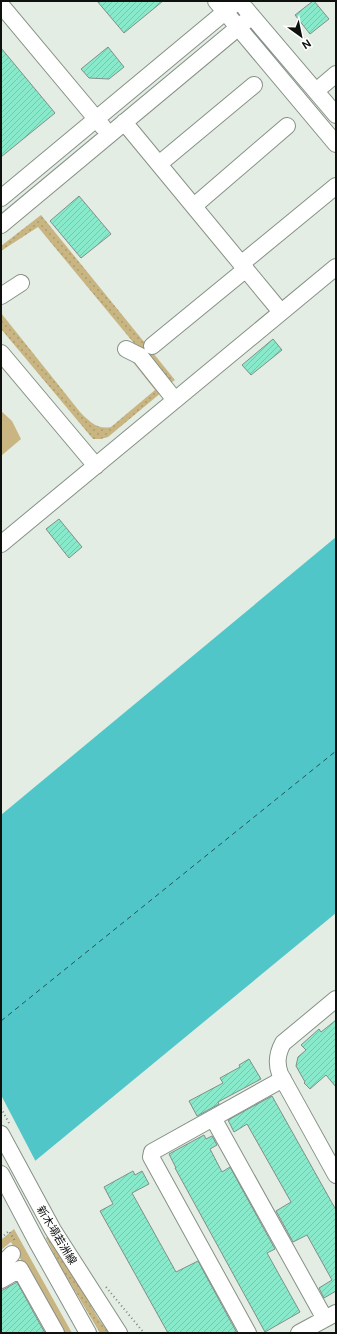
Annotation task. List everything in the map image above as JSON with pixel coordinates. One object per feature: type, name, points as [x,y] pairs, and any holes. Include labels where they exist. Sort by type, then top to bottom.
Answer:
[{"type":"street","points":[[1,198],[96,119],[221,6],[239,1],[336,115]]},
{"type":"street","points":[[1,4],[109,134]]},
{"type":"street","points":[[221,6],[336,144]]},
{"type":"street","points":[[1,225],[252,16]]},
{"type":"street","points":[[316,91],[336,74]]},
{"type":"street","points":[[159,164],[254,85]]},
{"type":"street","points":[[124,122],[281,312]]},
{"type":"street","points":[[194,206],[287,126]]},
{"type":"street","points":[[152,346],[336,186]]},
{"type":"street","points":[[1,544],[336,266]]},
{"type":"street","points":[[1,296],[21,283]]},
{"type":"street","points":[[126,350],[140,356],[175,400]]},
{"type":"street","points":[[1,352],[96,466]]},
{"type":"street","points":[[336,999],[283,1043],[277,1060],[278,1069],[282,1079],[336,1175]]},
{"type":"street","points":[[248,1333],[151,1157],[152,1152],[282,1079]]},
{"type":"street","points":[[213,1118],[317,1325]]},
{"type":"street","name":"新木場若洲線","points":[[6,1131],[52,1230],[119,1333]]},
{"type":"street","name":"新木場若洲線","points":[[1,1174],[88,1333]]},
{"type":"street","points":[[1,1280],[20,1269],[56,1333]]},
{"type":"path","points":[[1,1108],[6,1131]]},
{"type":"path","points":[[104,1284],[144,1333]]},
{"type":"shaded area","points":[[41,215],[175,380],[169,384],[38,227],[1,251],[1,246]]},
{"type":"shaded area","points":[[1,313],[80,412],[97,426],[106,428],[111,427],[155,390],[132,361],[135,359],[162,392],[108,437],[93,439],[1,329]]},
{"type":"shaded area","points":[[1,411],[12,421],[21,439],[1,456]]},
{"type":"shaded area","points":[[14,1229],[72,1333],[62,1333],[11,1242],[1,1250],[1,1240]]},
{"type":"shaded area","points":[[50,1235],[98,1318],[109,1333],[100,1333],[59,1264],[46,1238]]},
{"type":"water","points":[[336,537],[336,913],[1,1189],[1,815]]},
{"type":"pier","points":[[1,1095],[36,1162],[1,1191]]},
{"type":"building","points":[[97,1],[163,1],[124,33]]},
{"type":"building","points":[[313,1],[329,19],[310,34],[295,15]]},
{"type":"building","points":[[108,47],[124,67],[109,79],[89,78],[81,69]]},
{"type":"building","points":[[1,48],[55,113],[1,157]]},
{"type":"building","points":[[79,196],[111,234],[81,258],[50,221]]},
{"type":"building","points":[[273,339],[282,350],[251,375],[242,365]]},
{"type":"building","points":[[59,519],[82,547],[69,558],[46,529]]},
{"type":"building","points":[[336,1020],[336,1087],[326,1075],[310,1089],[304,1083],[305,1082],[296,1066],[298,1057],[306,1050],[301,1045],[319,1029],[321,1032]]},
{"type":"building","points":[[249,1059],[261,1079],[218,1102],[219,1104],[197,1116],[189,1101],[223,1083],[220,1078],[240,1067],[239,1065]]},
{"type":"building","points":[[272,1096],[336,1210],[336,1291],[324,1298],[319,1288],[332,1280],[307,1235],[293,1242],[276,1211],[291,1202],[247,1124],[234,1132],[228,1120]]},
{"type":"building","points":[[204,1135],[206,1139],[212,1136],[217,1145],[210,1149],[222,1172],[230,1167],[275,1249],[267,1253],[300,1312],[265,1332],[175,1168],[169,1154]]},
{"type":"building","points":[[133,1171],[135,1175],[142,1171],[149,1184],[132,1193],[176,1272],[198,1261],[237,1333],[168,1333],[100,1211],[113,1204],[104,1187]]},
{"type":"building","points":[[17,1282],[45,1333],[1,1333],[1,1291]]},
{"type":"ferry route","points":[[1,1021],[336,751]]}]
